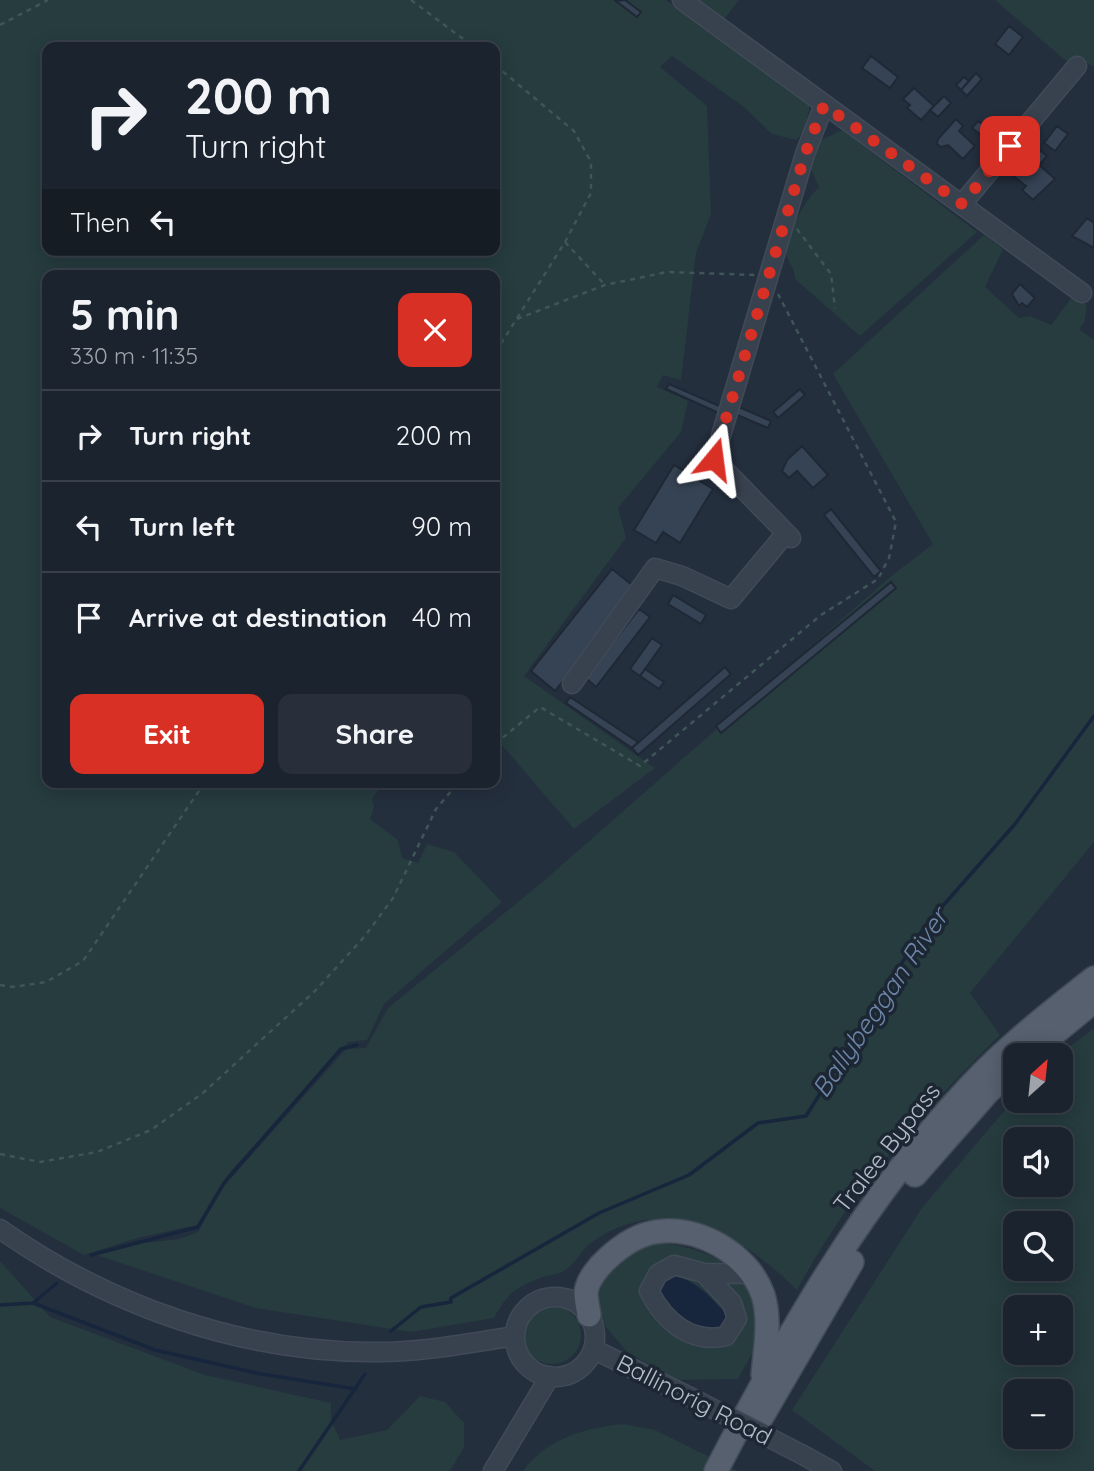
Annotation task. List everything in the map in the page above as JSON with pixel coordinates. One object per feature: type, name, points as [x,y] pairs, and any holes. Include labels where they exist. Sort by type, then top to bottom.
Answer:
[{"type":"main road","name":"Tralee Bypass","points":[[716,1471],[812,1293],[867,1210],[923,1139],[1009,1047],[1094,978]]},
{"type":"main road","points":[[1043,1043],[1094,1001]]},
{"type":"main road","name":"Tralee Bypass","points":[[733,1471],[826,1301],[875,1226],[927,1159],[1003,1080]]},
{"type":"main road","points":[[589,1315],[586,1291],[597,1268],[627,1244],[656,1231],[684,1232],[713,1242],[736,1255],[763,1295],[767,1325],[762,1385]]},
{"type":"street","points":[[682,0],[1082,293]]},
{"type":"street","points":[[962,204],[1077,66]]},
{"type":"street","points":[[572,684],[655,568],[682,576],[731,599],[788,536],[714,459],[805,154],[824,105]]},
{"type":"street","points":[[0,1229],[99,1288],[198,1326],[237,1337],[372,1352],[443,1347],[515,1336]]},
{"type":"street","points":[[704,1273],[732,1303],[737,1319],[726,1336],[707,1340],[677,1327],[657,1308],[649,1291],[658,1273],[674,1265],[704,1273],[751,1274]]},
{"type":"street","points":[[544,1298],[569,1299],[589,1315],[594,1326],[593,1349],[581,1367],[572,1373],[550,1376],[529,1367],[516,1348],[515,1336],[523,1312],[544,1298]]},
{"type":"street","name":"Ballinorig Road","points":[[593,1349],[832,1471]]},
{"type":"street","points":[[493,1471],[550,1376]]},
{"type":"path","points":[[0,25],[48,0]]},
{"type":"path","points":[[411,0],[467,42]]},
{"type":"path","points":[[500,69],[574,131],[591,162],[591,193],[565,242],[500,345]]},
{"type":"path","points":[[786,216],[815,248],[831,274],[835,308]]},
{"type":"path","points":[[565,242],[605,285]]},
{"type":"path","points":[[500,740],[540,707],[640,766],[821,615],[878,579],[889,558],[896,522],[768,275],[667,272],[605,285],[517,318]]},
{"type":"path","points":[[0,985],[13,987],[46,982],[83,961],[201,788]]},
{"type":"path","points":[[0,1154],[40,1162],[97,1152],[151,1130],[203,1093],[315,991],[365,936],[393,898],[436,809],[454,788]]},
{"type":"green space","points":[[0,0],[666,0],[810,105],[805,131],[796,140],[772,134],[744,107],[672,56],[660,67],[707,106],[711,214],[696,253],[681,380],[663,375],[657,387],[688,401],[681,432],[618,508],[626,538],[524,676],[655,768],[574,829],[500,743],[500,270],[42,270],[42,788],[380,788],[372,799],[374,807],[370,819],[398,840],[402,858],[418,863],[427,844],[454,852],[502,902],[384,1004],[367,1040],[348,1042],[230,1172],[197,1225],[137,1238],[84,1255],[0,1208]]},
{"type":"green space","points":[[693,0],[739,0],[722,22]]},
{"type":"green space","points":[[995,0],[1094,0],[1094,67],[1087,63],[1072,66]]},
{"type":"green space","points":[[842,130],[977,232],[860,336],[795,279],[786,252],[789,236],[798,217],[819,187],[811,169],[819,141]]},
{"type":"green space","points":[[984,235],[1003,249],[985,287],[1019,318],[1030,316],[1051,325],[1072,297],[1087,305],[1084,323],[1079,329],[1094,340],[1094,842],[970,993],[1000,1035],[889,1155],[840,1220],[797,1290],[752,1252],[727,1237],[702,1226],[675,1220],[648,1220],[620,1227],[592,1242],[565,1270],[515,1291],[504,1301],[494,1318],[411,1332],[256,1308],[94,1254],[134,1244],[180,1239],[198,1232],[221,1189],[346,1049],[366,1048],[388,1008],[539,885],[890,577],[933,544],[833,374]]},
{"type":"green space","points":[[1094,1028],[1094,1471],[875,1471],[792,1410],[922,1208],[1003,1112],[1073,1113],[1073,1044]]},
{"type":"green space","points":[[659,1243],[693,1249],[709,1255],[737,1273],[747,1286],[754,1301],[757,1343],[738,1379],[678,1380],[627,1352],[601,1321],[594,1291],[622,1261]]},
{"type":"green space","points":[[0,1261],[50,1317],[205,1375],[331,1403],[331,1420],[340,1440],[387,1430],[420,1396],[445,1402],[464,1423],[464,1447],[450,1471],[0,1471]]},
{"type":"green space","points":[[552,1306],[563,1308],[576,1319],[581,1335],[579,1346],[568,1359],[552,1364],[541,1362],[528,1351],[523,1335],[525,1324],[536,1311]]},
{"type":"green space","points":[[623,1424],[655,1430],[738,1471],[523,1471],[543,1450],[555,1443],[595,1428]]},
{"type":"water","points":[[666,1275],[684,1279],[706,1294],[726,1314],[724,1329],[700,1333],[657,1303],[657,1286]]},
{"type":"building","points":[[625,0],[641,12],[637,17],[616,1]]},
{"type":"building","points":[[1009,26],[1023,37],[1009,55],[995,44]]},
{"type":"building","points":[[871,56],[898,77],[890,88],[862,68]]},
{"type":"building","points":[[976,73],[982,79],[967,96],[961,90]]},
{"type":"building","points":[[964,77],[969,81],[961,90],[956,85]]},
{"type":"building","points":[[914,88],[934,106],[921,120],[907,108],[910,105],[903,99]]},
{"type":"building","points":[[944,96],[951,103],[938,117],[930,110]]},
{"type":"building","points":[[956,119],[963,126],[959,131],[975,146],[963,159],[948,145],[941,147],[937,144],[938,139]]},
{"type":"building","points":[[978,121],[987,128],[981,135],[972,128]]},
{"type":"building","points":[[1057,126],[1068,134],[1055,151],[1044,143]]},
{"type":"building","points":[[1036,147],[1047,156],[1039,165],[1055,179],[1033,200],[1022,190],[1026,186],[1012,175]]},
{"type":"building","points":[[1087,218],[1094,223],[1094,248],[1072,236]]},
{"type":"building","points":[[1020,284],[1035,298],[1027,307],[1022,303],[1019,306],[1012,294]]},
{"type":"building","points":[[669,384],[724,408],[721,414],[666,389]]},
{"type":"building","points":[[800,389],[805,395],[778,418],[773,412]]},
{"type":"building","points":[[739,407],[771,421],[768,428],[735,414]]},
{"type":"building","points":[[802,446],[828,475],[813,488],[797,471],[789,478],[782,471],[787,460]]},
{"type":"building","points":[[674,465],[713,489],[680,543],[663,532],[656,543],[634,530]]},
{"type":"building","points":[[831,509],[881,571],[874,577],[824,515]]},
{"type":"building","points":[[612,569],[636,588],[555,691],[531,671]]},
{"type":"building","points":[[891,582],[896,588],[721,733],[716,726]]},
{"type":"building","points":[[673,595],[706,615],[701,624],[668,604]]},
{"type":"building","points":[[639,609],[650,617],[596,687],[586,678]]},
{"type":"building","points":[[652,638],[662,645],[640,676],[630,669]]},
{"type":"building","points":[[725,667],[731,674],[638,755],[632,748]]},
{"type":"building","points":[[645,669],[664,682],[659,689],[640,676]]},
{"type":"building","points":[[570,697],[638,742],[632,748],[566,703]]},
{"type":"waterway","name":"Ballybeggan River","points":[[391,1331],[421,1307],[451,1302],[451,1298],[599,1213],[689,1175],[758,1123],[806,1116],[925,926],[1015,824],[1094,716]]},
{"type":"waterway","points":[[91,1255],[198,1227],[224,1183],[341,1049],[357,1045]]},
{"type":"waterway","points":[[0,1305],[33,1303],[57,1283]]},
{"type":"waterway","points":[[33,1303],[155,1350],[261,1374],[356,1389]]},
{"type":"waterway","name":"Ballybeggan River","points":[[299,1471],[365,1374]]},
{"type":"route","points":[[714,459],[805,154],[824,105],[962,204],[1010,146]]}]
